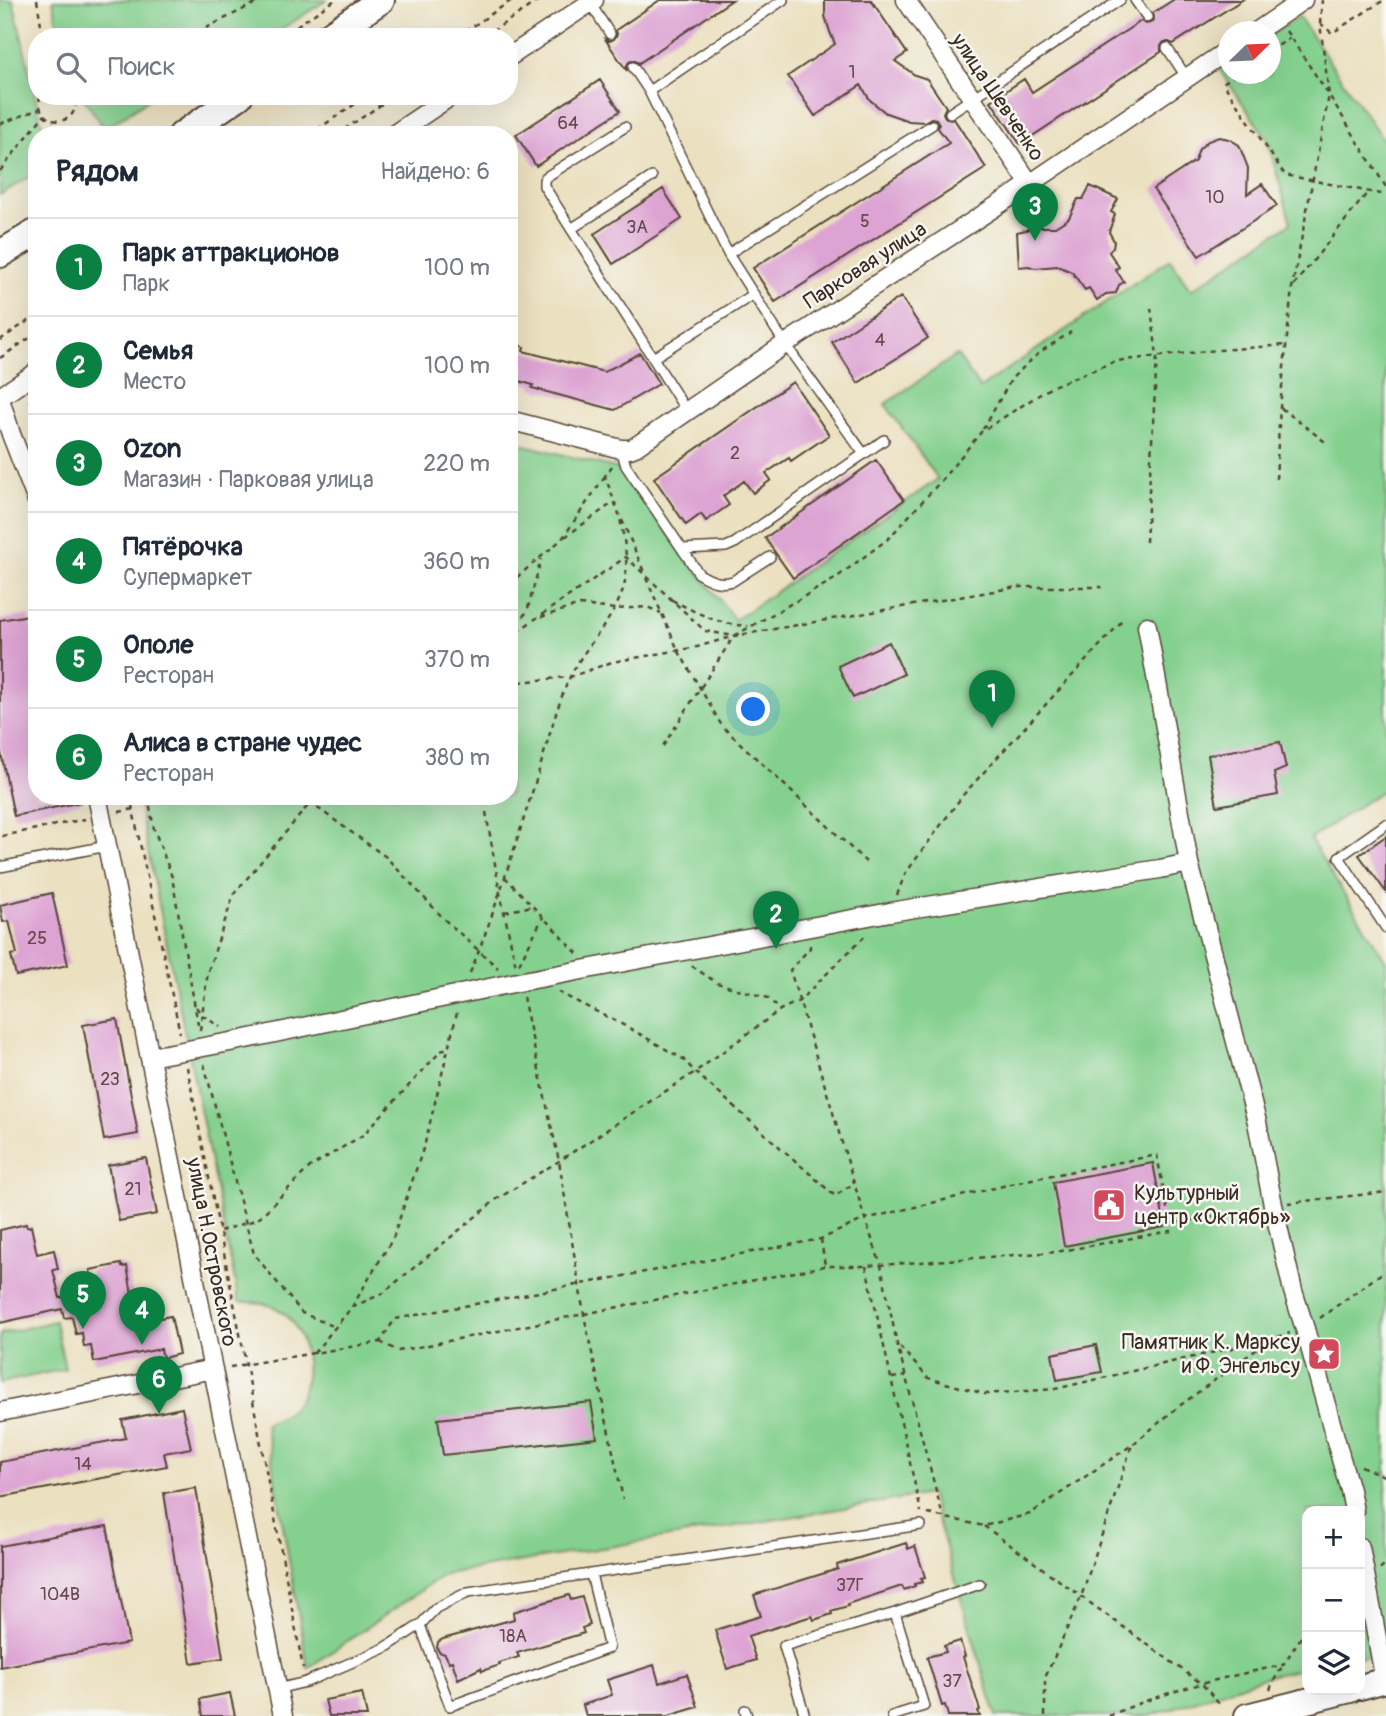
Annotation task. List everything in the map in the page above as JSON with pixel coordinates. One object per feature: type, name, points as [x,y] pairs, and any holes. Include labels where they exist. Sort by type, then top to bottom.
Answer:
[{"type":"main road","points":[[340,28],[381,0]]},
{"type":"main road","points":[[195,126],[226,105]]},
{"type":"main road","points":[[0,254],[28,237]]},
{"type":"main road","points":[[1365,1686],[1386,1681]]},
{"type":"main road","points":[[1263,1709],[1327,1695]]},
{"type":"street","name":"улица Шевченко","points":[[906,0],[1030,184]]},
{"type":"street","points":[[1272,21],[1303,0]]},
{"type":"street","points":[[518,51],[592,2]]},
{"type":"street","name":"Парковая улица","points":[[624,457],[630,449],[785,344],[1218,57]]},
{"type":"street","points":[[406,126],[438,105]]},
{"type":"street","points":[[28,378],[0,398],[28,477]]},
{"type":"street","points":[[518,424],[624,457]]},
{"type":"street","points":[[1147,626],[1189,863],[1257,1122],[1293,1290],[1353,1506]]},
{"type":"street","name":"улица Н.Островского","points":[[99,805],[283,1716]]},
{"type":"street","points":[[150,1056],[241,1040],[522,981],[890,912],[1189,863]]},
{"type":"street","points":[[0,1412],[213,1369]]},
{"type":"street","points":[[1364,1569],[1386,1681]]},
{"type":"lane","points":[[649,92],[783,0]]},
{"type":"lane","points":[[950,113],[1119,0]]},
{"type":"lane","points":[[1135,0],[1147,17]]},
{"type":"lane","points":[[592,2],[610,34]]},
{"type":"lane","points":[[1167,48],[1187,78]]},
{"type":"lane","points":[[633,67],[649,92],[729,254],[785,344],[864,454]]},
{"type":"lane","points":[[729,254],[932,125]]},
{"type":"lane","points":[[625,127],[546,177],[544,186],[687,412]]},
{"type":"lane","points":[[571,229],[652,177]]},
{"type":"lane","points":[[653,358],[754,294]]},
{"type":"lane","points":[[682,549],[726,547],[735,543],[884,440]]},
{"type":"lane","points":[[624,457],[699,574],[715,583],[727,583],[771,556]]},
{"type":"lane","points":[[1386,824],[1339,857],[1386,928]]},
{"type":"lane","points":[[0,867],[107,846]]},
{"type":"lane","points":[[277,1689],[306,1682],[385,1648],[420,1625],[436,1608],[468,1592],[921,1525]]},
{"type":"lane","points":[[420,1625],[450,1706],[609,1648],[591,1574]]},
{"type":"lane","points":[[805,1716],[784,1646],[980,1584]]},
{"type":"lane","points":[[892,1716],[924,1706],[895,1613]]},
{"type":"path","points":[[37,0],[42,28]]},
{"type":"path","points":[[206,28],[262,0]]},
{"type":"path","points":[[293,28],[335,0]]},
{"type":"path","points":[[470,28],[512,0]]},
{"type":"path","points":[[497,28],[539,0]]},
{"type":"path","points":[[1276,479],[1292,288],[1329,95],[1320,23],[1322,0]]},
{"type":"path","points":[[1320,23],[1332,33],[1384,0]]},
{"type":"path","points":[[1277,18],[1386,187]]},
{"type":"path","points":[[1281,43],[1290,37]]},
{"type":"path","points":[[1224,84],[1285,174],[1386,195]]},
{"type":"path","points":[[0,124],[40,108],[50,119],[65,120],[71,116],[75,105]]},
{"type":"path","points":[[322,126],[354,105]]},
{"type":"path","points":[[349,126],[381,105]]},
{"type":"path","points":[[35,126],[44,115]]},
{"type":"path","points":[[0,171],[28,135]]},
{"type":"path","points":[[1292,288],[1368,192]]},
{"type":"path","points":[[1146,542],[1157,356],[1152,308]]},
{"type":"path","points":[[0,340],[28,321]]},
{"type":"path","points":[[663,746],[734,636],[833,580],[888,539],[982,431],[1013,378],[1040,352],[1071,332]]},
{"type":"path","points":[[0,358],[28,339]]},
{"type":"path","points":[[982,431],[1053,386],[1116,361],[1286,345]]},
{"type":"path","points":[[1280,407],[1328,444]]},
{"type":"path","points":[[562,539],[615,462],[624,457]]},
{"type":"path","points":[[605,476],[678,650],[722,726],[866,863]]},
{"type":"path","points":[[518,577],[562,539],[614,502]]},
{"type":"path","points":[[314,1353],[352,1307],[393,1238],[425,1143],[462,995],[500,893],[570,677],[585,649],[620,601],[626,579],[626,558],[619,513]]},
{"type":"path","points":[[518,622],[527,612],[541,558]]},
{"type":"path","points":[[626,558],[705,631],[734,636]]},
{"type":"path","points":[[518,632],[626,558]]},
{"type":"path","points":[[518,682],[570,677],[612,662],[734,636],[1017,587],[1102,587]]},
{"type":"path","points":[[669,598],[710,619],[727,625],[750,627]]},
{"type":"path","points":[[538,618],[580,605],[615,609],[647,607],[662,613]]},
{"type":"path","points":[[352,1307],[382,1294],[497,1199],[695,1072],[780,1010],[799,1001],[890,912],[905,874],[964,795],[1123,620]]},
{"type":"path","points":[[132,805],[192,1048],[254,1254],[302,1313],[335,1327]]},
{"type":"path","points":[[150,805],[154,830],[172,877],[200,1033],[208,971],[234,894],[308,805]]},
{"type":"path","points":[[313,805],[386,857],[446,921],[479,951],[522,981],[631,1029],[683,1059],[835,1196],[854,1184]]},
{"type":"path","points":[[486,812],[517,969],[543,917]]},
{"type":"path","points":[[2,836],[82,820]]},
{"type":"path","points":[[505,877],[592,968]]},
{"type":"path","points":[[505,912],[532,906]]},
{"type":"path","points":[[808,928],[810,948],[790,970],[864,1219],[881,1265],[898,1344],[943,1517]]},
{"type":"path","points":[[672,953],[717,983],[768,998],[780,1010]]},
{"type":"path","points":[[522,981],[559,1161],[584,1315],[622,1499]]},
{"type":"path","points":[[195,1006],[202,1015],[241,1040]]},
{"type":"path","points":[[220,1231],[258,1219],[310,1167],[363,1135],[440,1052],[449,1046]]},
{"type":"path","points":[[192,1048],[220,1231],[306,1682]]},
{"type":"path","points":[[213,1369],[380,1342],[398,1351],[825,1266],[866,1266],[1056,1252],[1171,1231],[1157,1155],[1032,1179],[864,1219],[821,1239],[395,1319],[380,1342]]},
{"type":"path","points":[[1170,1224],[1273,1205],[1386,1192]]},
{"type":"path","points":[[821,1239],[825,1266]]},
{"type":"path","points":[[866,1266],[921,1512],[984,1527],[1202,1684],[1221,1706]]},
{"type":"path","points":[[1305,1329],[1386,1269]]},
{"type":"path","points":[[898,1344],[928,1378],[985,1394],[1055,1388],[1271,1339],[1178,1407],[1132,1445],[1030,1514],[984,1527]]},
{"type":"path","points":[[890,1378],[906,1376]]},
{"type":"path","points":[[1045,1716],[1045,1678],[1081,1597],[1132,1445]]},
{"type":"path","points":[[1341,1458],[1386,1477]]},
{"type":"path","points":[[1263,1709],[1272,1684],[1304,1632]]},
{"type":"path","points":[[1109,1716],[1175,1690],[1283,1665]]},
{"type":"green space","points":[[0,0],[13,0],[28,65],[28,105],[37,105],[42,126],[28,126],[28,178],[0,195]]},
{"type":"green space","points":[[53,0],[327,0],[283,28],[58,28]]},
{"type":"green space","points":[[1299,17],[1386,144],[1386,788],[1310,839],[1386,961],[1386,1653],[1365,1657],[1365,1506],[1302,1506],[1302,1669],[1268,1676],[1150,1716],[996,1716],[930,1494],[445,1574],[308,1668],[265,1423],[282,1416],[296,1404],[306,1380],[305,1352],[295,1326],[286,1315],[267,1305],[239,1302],[139,805],[518,805],[518,443],[619,469],[735,620],[938,479],[885,404],[957,355],[980,388],[1170,259],[1191,290],[1291,223],[1267,139],[1229,84],[1281,84],[1281,29]]},
{"type":"green space","points":[[88,105],[140,105],[109,126],[103,126]]},
{"type":"green space","points":[[55,1321],[65,1369],[0,1383],[0,1334]]},
{"type":"building","points":[[660,0],[732,0],[639,63],[633,60],[629,62],[627,71],[605,39],[614,39],[616,30]]},
{"type":"building","points":[[825,0],[871,0],[907,53],[895,61],[915,75],[927,79],[946,107],[943,113],[945,117],[954,119],[986,168],[775,302],[753,268],[949,143],[938,128],[936,119],[931,118],[924,122],[909,121],[886,113],[870,100],[861,85],[815,116],[788,76],[835,44],[825,16]]},
{"type":"building","points":[[1173,0],[1242,0],[1173,44],[1164,42],[1161,52],[1020,144],[991,101],[1024,79],[1032,92],[1141,21],[1150,23],[1154,19],[1153,13]]},
{"type":"building","points":[[600,80],[620,111],[536,166],[518,138],[518,134]]},
{"type":"building","points":[[1219,137],[1239,145],[1248,168],[1247,194],[1262,184],[1277,206],[1199,256],[1153,189],[1195,161],[1199,149],[1208,141]]},
{"type":"building","points":[[1090,186],[1118,199],[1111,212],[1115,214],[1109,232],[1114,241],[1109,252],[1119,267],[1115,269],[1124,282],[1119,285],[1116,293],[1106,294],[1097,300],[1089,288],[1085,290],[1072,272],[1058,266],[1019,267],[1017,232],[1032,227],[1055,227],[1069,218],[1078,199],[1083,199]]},
{"type":"building","points":[[663,189],[682,219],[613,264],[594,234]]},
{"type":"building","points":[[901,297],[928,338],[858,383],[832,342]]},
{"type":"building","points":[[518,345],[524,347],[523,351],[604,372],[640,353],[659,384],[615,410],[532,388],[533,385],[518,381]]},
{"type":"building","points":[[793,382],[829,435],[791,461],[789,458],[766,473],[771,480],[753,493],[744,481],[723,496],[729,505],[706,521],[701,514],[686,525],[654,478]]},
{"type":"building","points":[[876,460],[904,500],[793,578],[765,538]]},
{"type":"building","points":[[28,615],[28,805],[67,805],[14,816],[0,748],[0,620]]},
{"type":"building","points":[[889,642],[904,674],[853,698],[838,666]]},
{"type":"building","points":[[1280,742],[1286,768],[1274,773],[1278,795],[1217,806],[1208,755]]},
{"type":"building","points":[[1386,836],[1386,892],[1359,855]]},
{"type":"building","points":[[52,893],[68,965],[16,976],[11,955],[17,954],[9,921],[3,922],[0,905]]},
{"type":"building","points":[[117,1019],[138,1134],[104,1140],[83,1025]]},
{"type":"building","points":[[146,1158],[157,1214],[119,1221],[108,1165]]},
{"type":"building","name":"Культурный центр «Октябрь»","points":[[1153,1163],[1165,1227],[1064,1246],[1053,1182]]},
{"type":"building","points":[[26,1224],[27,1227],[31,1226],[37,1254],[54,1250],[58,1269],[53,1270],[60,1298],[84,1293],[81,1278],[91,1275],[90,1270],[121,1264],[122,1267],[127,1266],[132,1294],[149,1291],[155,1319],[171,1316],[179,1354],[163,1358],[161,1349],[94,1362],[91,1346],[84,1347],[82,1333],[76,1334],[72,1317],[64,1318],[62,1309],[0,1323],[0,1230]]},
{"type":"building","points":[[1096,1345],[1102,1372],[1057,1380],[1052,1354]]},
{"type":"building","points":[[591,1402],[597,1438],[443,1455],[438,1419]]},
{"type":"building","points":[[182,1408],[191,1448],[164,1453],[167,1466],[0,1497],[0,1462],[126,1438],[122,1420]]},
{"type":"building","points":[[196,1488],[223,1658],[191,1663],[164,1493]]},
{"type":"building","points":[[107,1526],[129,1643],[0,1667],[0,1546]]},
{"type":"building","points":[[906,1543],[908,1549],[915,1546],[925,1577],[921,1578],[923,1582],[904,1590],[902,1586],[847,1604],[848,1606],[831,1611],[832,1614],[814,1620],[812,1616],[748,1636],[756,1660],[727,1669],[715,1630],[761,1616],[754,1595],[838,1569],[837,1565]]},
{"type":"building","points":[[569,1595],[571,1600],[582,1597],[590,1625],[582,1628],[584,1633],[517,1653],[519,1657],[482,1671],[481,1668],[458,1679],[452,1661],[449,1662],[445,1654],[437,1648],[438,1642],[443,1639],[514,1619],[513,1612]]},
{"type":"building","points":[[960,1641],[980,1716],[948,1716],[945,1705],[942,1706],[927,1657],[946,1652],[944,1646]]},
{"type":"building","points":[[654,1665],[659,1683],[687,1674],[698,1707],[668,1716],[586,1716],[583,1705],[612,1695],[607,1680]]},
{"type":"building","points":[[230,1693],[235,1716],[203,1716],[200,1699]]},
{"type":"building","points":[[362,1693],[367,1716],[329,1716],[325,1700]]},
{"type":"place","name":"Ozon","points":[[1035,241]]},
{"type":"place","name":"Парк аттракционов","points":[[992,728]]},
{"type":"place","name":"Семья","points":[[776,949]]},
{"type":"place","name":"Культурный центр «Октябрь»","points":[[1109,1205]]},
{"type":"place","name":"Ополе","points":[[83,1329]]},
{"type":"place","name":"Пятёрочка","points":[[142,1345]]},
{"type":"place","name":"Памятник К. Марксу и Ф. Энгельсу","points":[[1324,1354]]},
{"type":"place","name":"Алиса в стране чудес","points":[[159,1414]]}]
